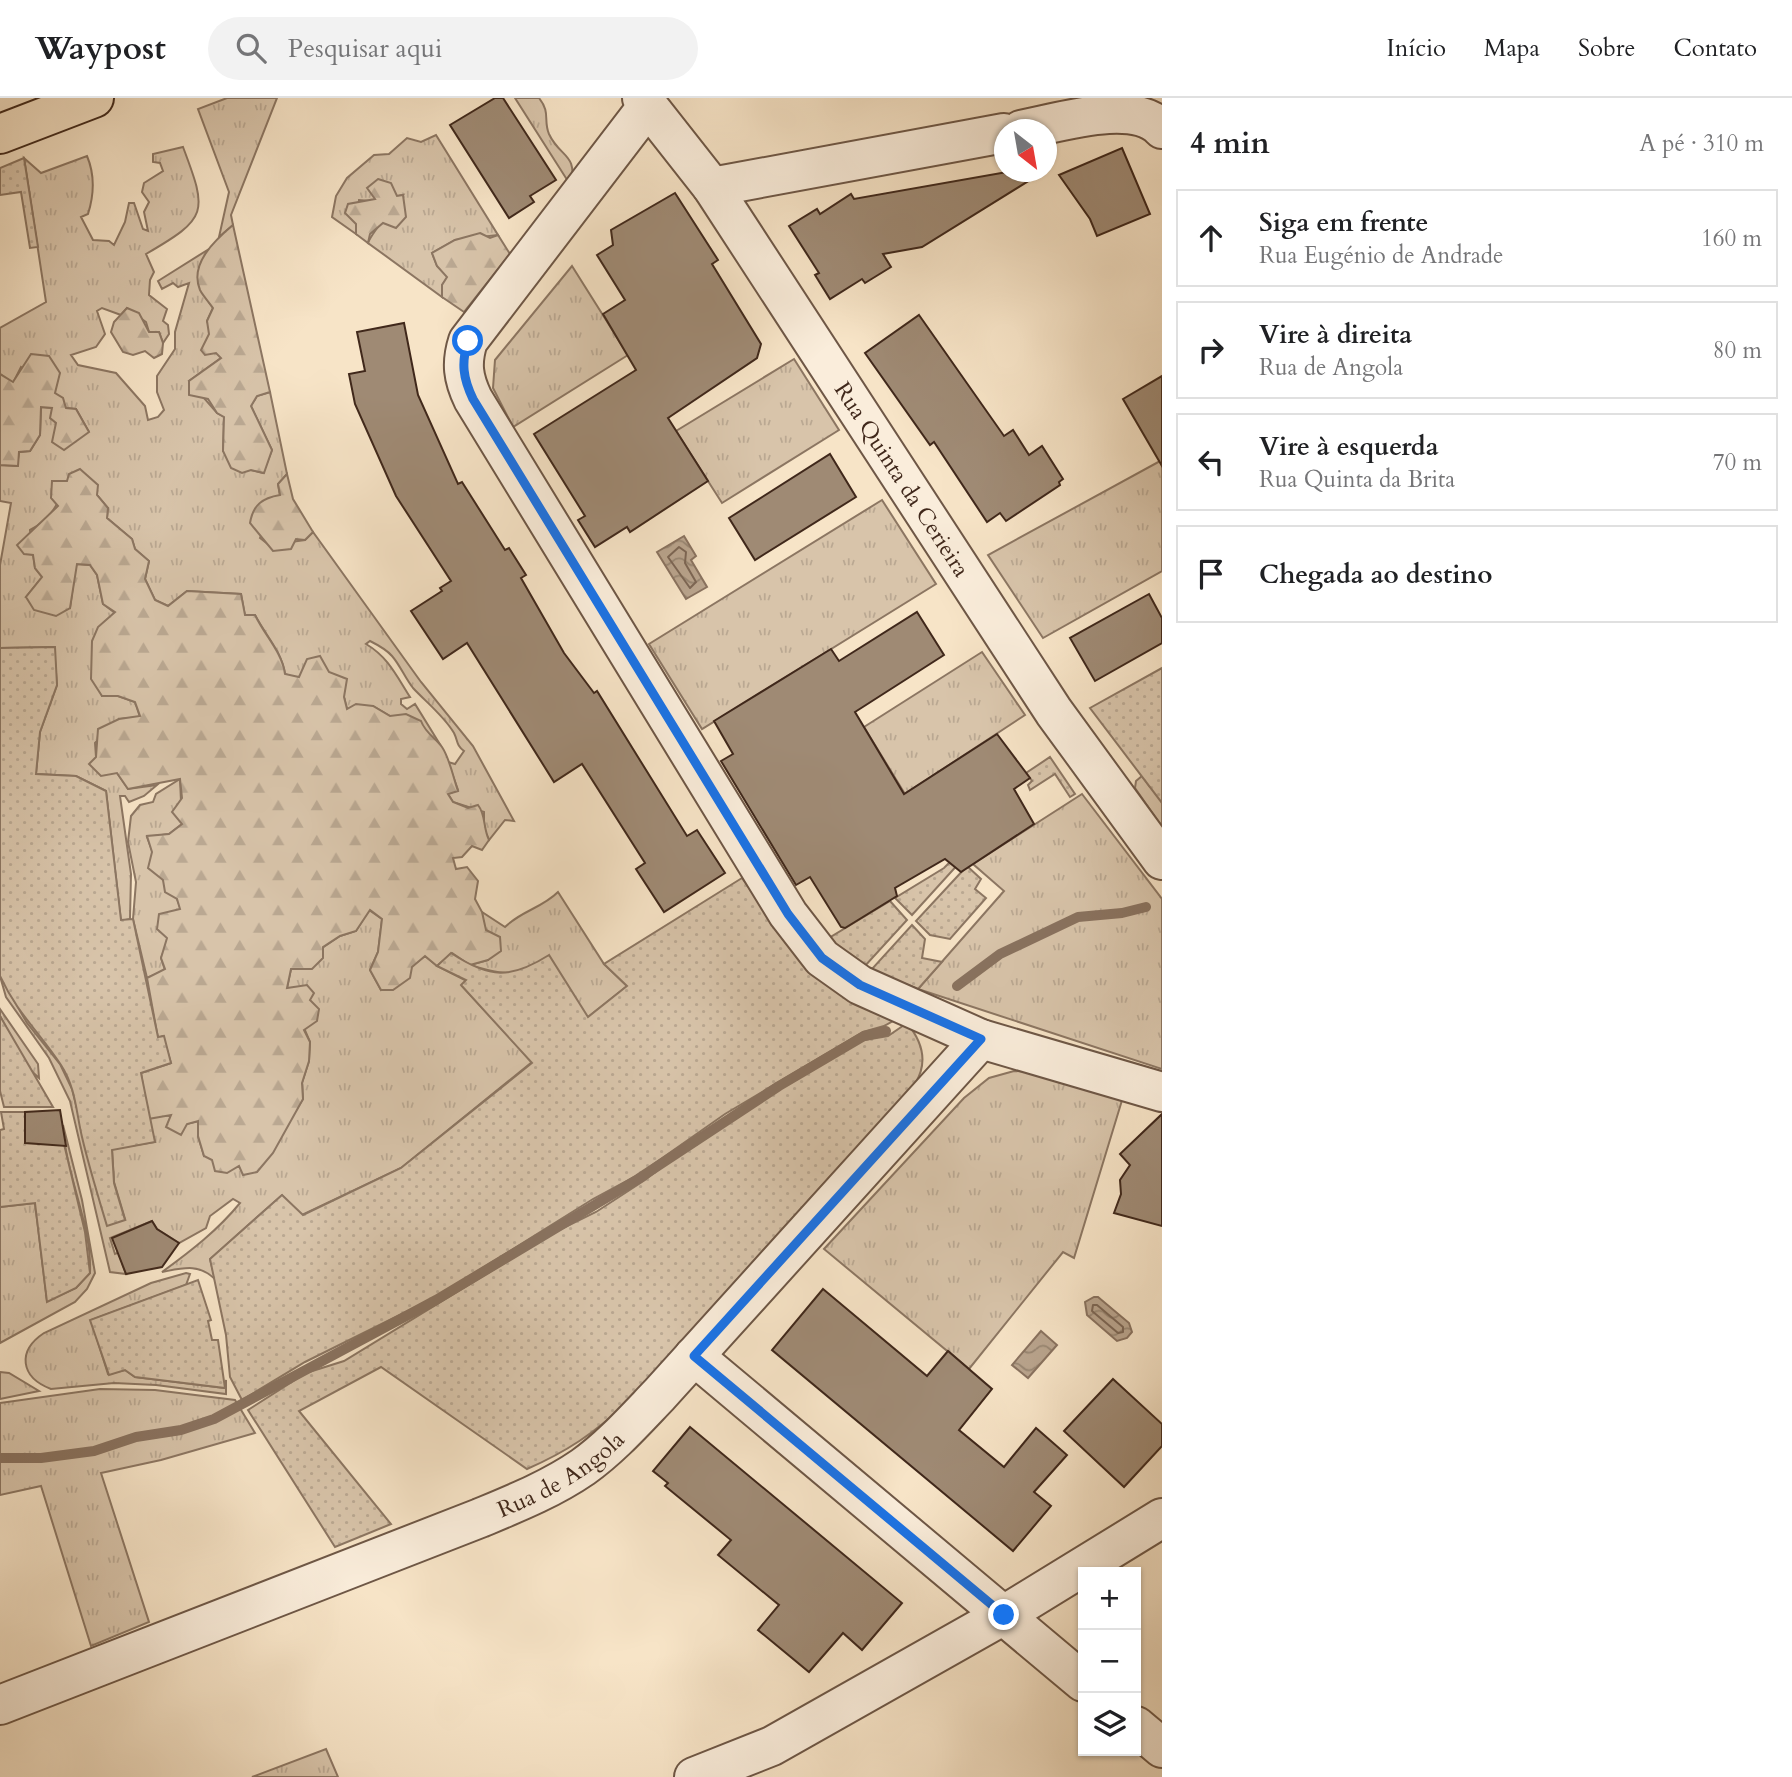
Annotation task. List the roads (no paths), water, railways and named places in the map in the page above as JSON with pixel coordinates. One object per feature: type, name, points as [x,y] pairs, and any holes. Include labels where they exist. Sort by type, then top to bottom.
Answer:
[{"type":"main road","points":[[0,134],[94,98]]},
{"type":"street","name":"Rua Quinta da Cerieira","points":[[645,102],[712,187],[1054,712],[1162,860]]},
{"type":"street","points":[[645,102],[468,341],[463,359],[464,379],[788,914],[822,958],[860,985],[981,1039],[1162,1092]]},
{"type":"street","points":[[1057,123],[1111,113],[1142,114],[1160,126]]},
{"type":"street","points":[[712,187],[994,135]]},
{"type":"street","name":"Rua de Angola","points":[[0,1705],[537,1494],[583,1466],[620,1436],[981,1039]]},
{"type":"street","points":[[694,1356],[1078,1678]]},
{"type":"street","points":[[694,1777],[772,1746],[1004,1615],[1162,1518]]},
{"type":"street","points":[[1141,1730],[1162,1748]]},
{"type":"water","points":[[684,536],[696,556],[691,560],[707,587],[686,599],[657,552]]},
{"type":"water","points":[[1098,1297],[1129,1323],[1132,1332],[1127,1338],[1117,1341],[1087,1315],[1085,1302]]},
{"type":"water","points":[[1041,1331],[1057,1345],[1028,1378],[1012,1365]]},
{"type":"waterway","points":[[957,986],[1000,954],[1078,917],[1122,913],[1146,907]]},
{"type":"waterway","points":[[0,1458],[41,1458],[94,1451],[136,1437],[181,1430],[214,1419],[436,1300],[638,1179],[779,1086],[864,1036],[886,1031]]}]
